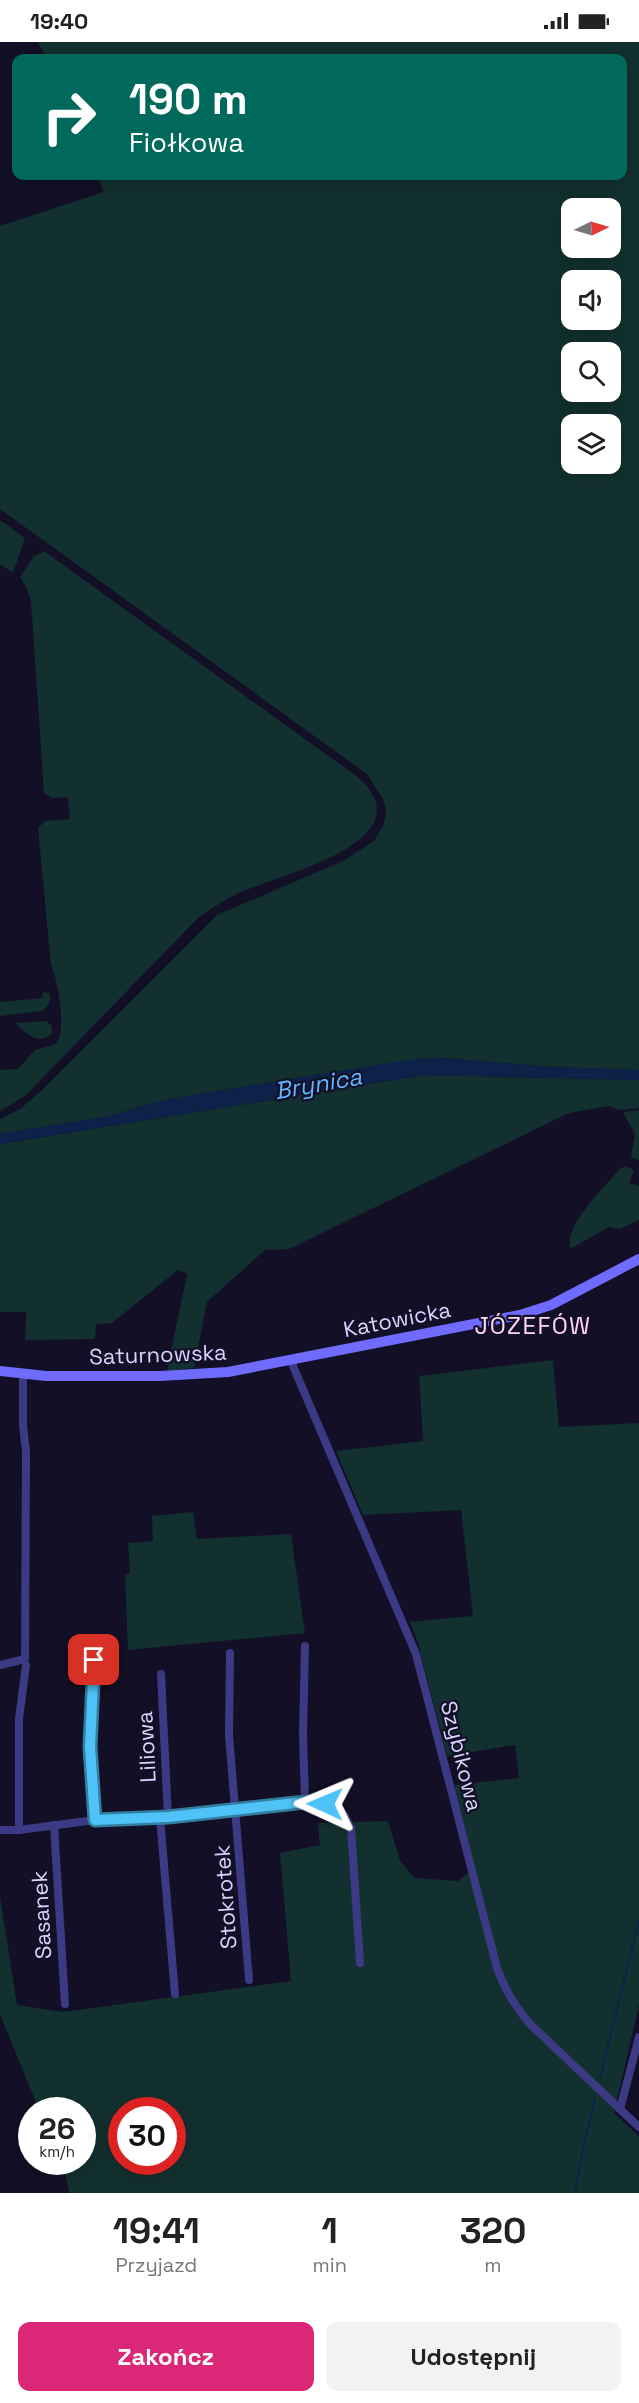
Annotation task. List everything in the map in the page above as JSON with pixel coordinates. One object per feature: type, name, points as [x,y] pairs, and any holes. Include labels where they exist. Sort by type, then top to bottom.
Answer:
[{"type":"street","name":"Katowicka","points":[[293,1360],[520,1315],[551,1305],[639,1259]]},
{"type":"street","name":"Saturnowska","points":[[0,1371],[95,1377],[175,1376],[228,1372],[293,1360]]},
{"type":"street","name":"Szybikowa","points":[[293,1360],[293,1366],[416,1654],[497,1968],[505,1990],[516,2008],[531,2025],[639,2127]]},
{"type":"street","points":[[19,1830],[19,1719],[25,1662],[26,1452],[22,1425],[23,1374]]},
{"type":"street","points":[[305,1646],[303,1734],[305,1802]]},
{"type":"street","name":"Stokrotek","points":[[230,1653],[229,1735],[249,1980]]},
{"type":"street","points":[[94,1660],[90,1747],[95,1820]]},
{"type":"street","points":[[0,1665],[25,1662]]},
{"type":"street","name":"Liliowa","points":[[161,1674],[164,1818],[175,1994]]},
{"type":"street","points":[[0,1830],[19,1830],[95,1820],[164,1818],[305,1802],[336,1806],[345,1816],[351,1828],[360,1964]]},
{"type":"street","name":"Sasanek","points":[[54,1825],[65,2004]]},
{"type":"street","points":[[620,2109],[639,2037]]},
{"type":"green space","points":[[37,42],[639,42],[639,1070],[552,1067],[442,1058],[359,1068],[187,1096],[110,1116],[0,1134],[0,1119],[20,1109],[40,1092],[217,915],[343,861],[374,841],[384,824],[386,812],[384,800],[367,774],[0,509],[0,226],[104,192],[99,180],[627,180],[627,54],[45,54]]},
{"type":"green space","points":[[0,520],[25,538],[13,573],[0,564]]},
{"type":"green space","points":[[44,551],[355,775],[374,797],[376,817],[365,835],[344,850],[318,863],[239,893],[198,918],[25,1096],[0,1111],[0,1070],[18,1069],[35,1050],[56,1044],[61,1028],[59,993],[51,965],[38,828],[45,821],[70,819],[68,797],[52,798],[44,793],[31,602],[20,577],[34,556]]},
{"type":"green space","points":[[43,992],[49,993],[50,1001],[41,1011],[0,1016],[0,1002],[43,998]]},
{"type":"green space","points":[[46,1021],[51,1025],[52,1033],[42,1039],[33,1037],[15,1023]]},
{"type":"green space","points":[[424,1075],[639,1080],[639,1108],[619,1110],[609,1106],[569,1113],[289,1249],[265,1250],[207,1302],[194,1368],[167,1371],[187,1274],[178,1270],[112,1323],[96,1324],[95,1339],[25,1340],[26,1312],[0,1312],[0,1144]]},
{"type":"green space","points":[[639,1110],[638,1160],[631,1157],[635,1134],[623,1112]]},
{"type":"green space","points":[[625,1166],[634,1170],[629,1183],[639,1186],[639,1220],[620,1229],[609,1227],[572,1248],[570,1247],[570,1237],[580,1216]]},
{"type":"green space","points":[[553,1360],[559,1427],[639,1423],[639,2005],[614,2113],[639,2136],[639,2193],[69,2193],[65,2175],[96,2175],[96,2097],[34,2097],[0,2014],[0,1897],[17,2005],[63,2012],[291,1981],[280,1853],[320,1845],[318,1823],[388,1821],[400,1860],[414,1878],[458,1881],[475,1868],[454,1785],[519,1778],[515,1745],[447,1756],[418,1643],[410,1622],[473,1616],[461,1510],[363,1515],[336,1451],[423,1441],[419,1376]]},
{"type":"green space","points":[[193,1512],[197,1539],[291,1534],[305,1633],[128,1650],[125,1575],[130,1573],[128,1543],[153,1541],[152,1516]]},
{"type":"water","name":"Brynica","points":[[442,1058],[552,1067],[639,1070],[639,1080],[424,1075],[0,1144],[0,1134],[110,1116],[187,1096],[413,1059]]},
{"type":"waterway","points":[[600,2078],[639,1921]]},
{"type":"waterway","points":[[575,2193],[595,2098]]},
{"type":"district","name":"JÓZEFÓW","points":[[533,1326]]},
{"type":"route","points":[[94,1660],[90,1747],[95,1820],[168,1817],[305,1802],[325,1804]]}]
